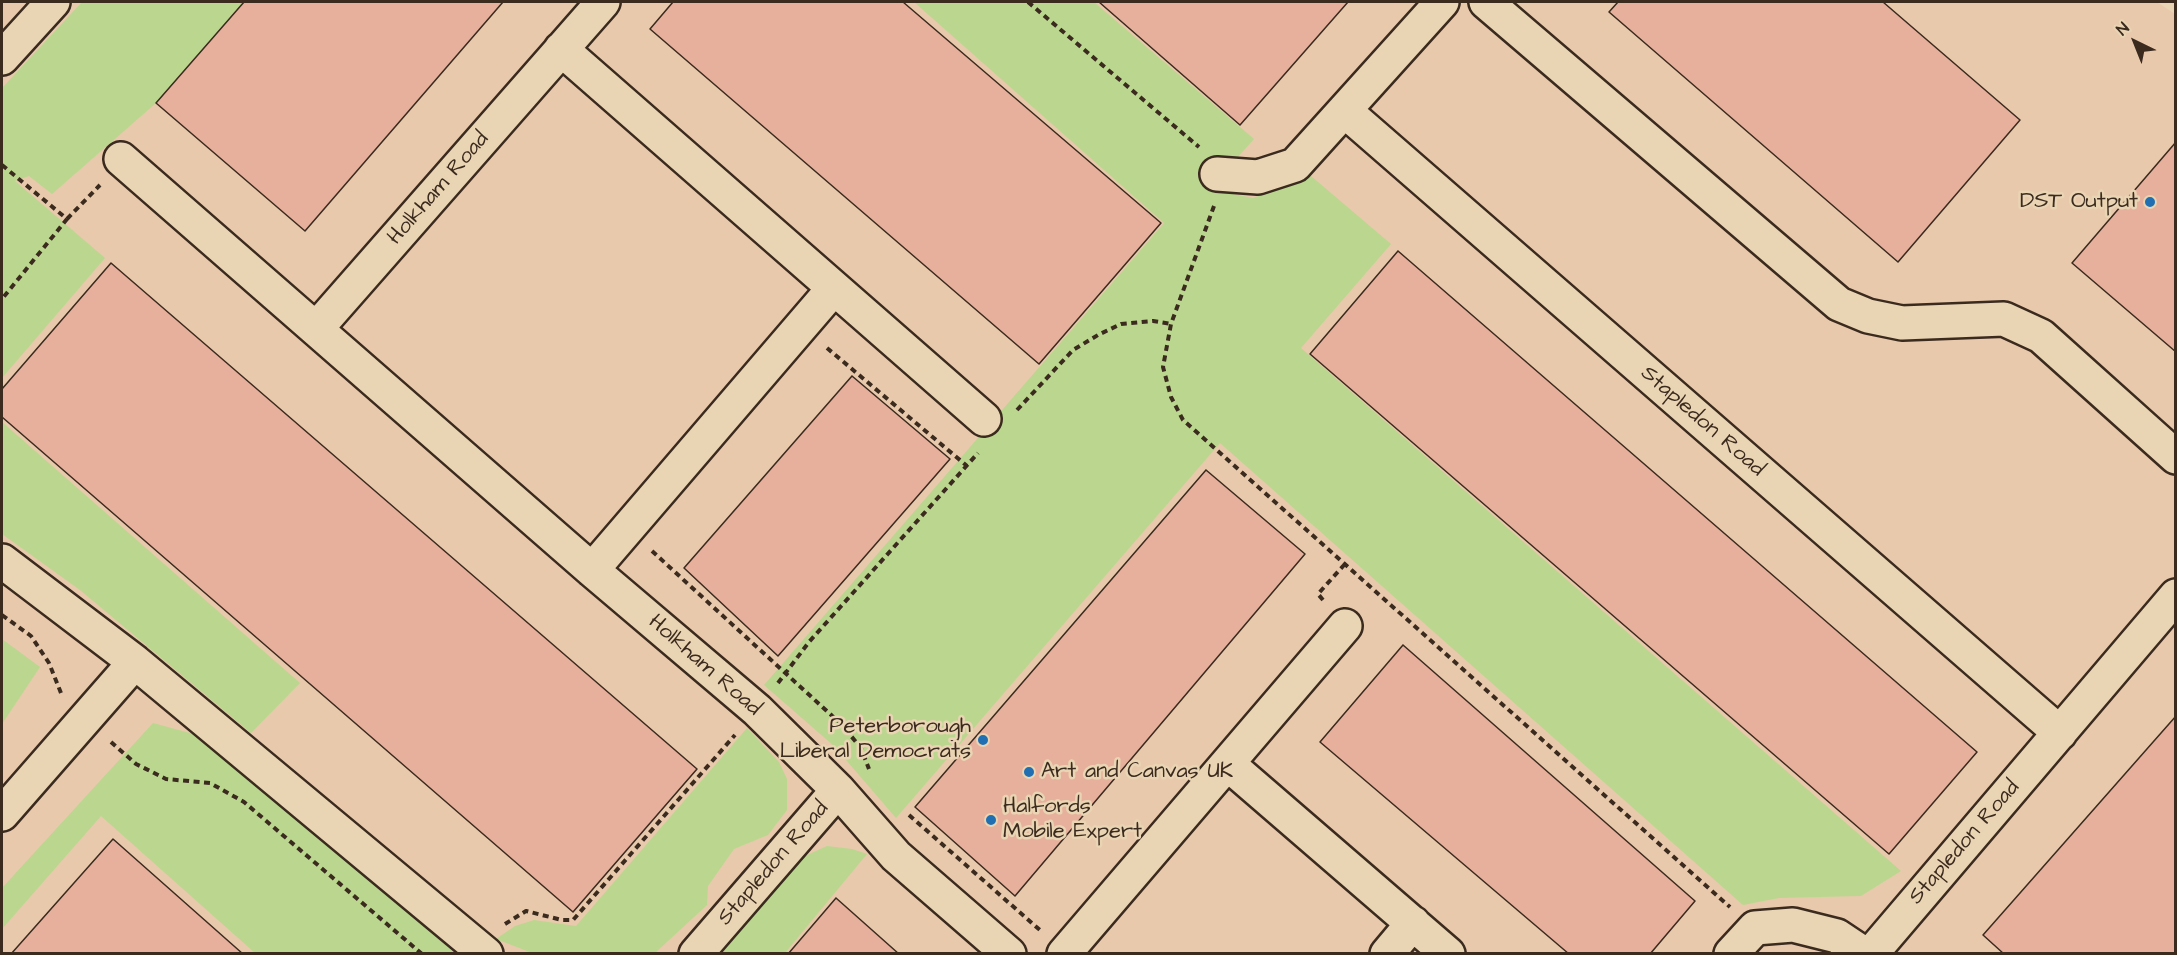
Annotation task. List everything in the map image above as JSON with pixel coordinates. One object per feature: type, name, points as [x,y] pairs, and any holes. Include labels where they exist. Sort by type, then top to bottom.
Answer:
[{"type":"street","points":[[2,58],[53,2]]},
{"type":"street","name":"Holkham Road","points":[[316,329],[603,2]]},
{"type":"street","points":[[1216,174],[1258,177],[1295,165],[1442,2]]},
{"type":"street","points":[[1486,2],[1839,304],[1868,316],[1902,323],[2004,319],[2041,336],[2175,457]]},
{"type":"street","points":[[561,49],[993,428]]},
{"type":"street","name":"Stapledon Road","points":[[1345,111],[2060,733]]},
{"type":"street","name":"Holkham Road","points":[[122,159],[592,570],[757,710],[838,790]]},
{"type":"street","points":[[592,570],[834,288]]},
{"type":"street","points":[[2,561],[135,662],[482,950]]},
{"type":"street","name":"Stapledon Road","points":[[1871,954],[2175,596]]},
{"type":"street","points":[[1065,953],[1345,626]]},
{"type":"street","points":[[2,814],[135,662]]},
{"type":"street","points":[[1228,764],[1448,954]]},
{"type":"street","name":"Stapledon Road","points":[[696,954],[838,790],[896,856],[1009,954]]},
{"type":"street","points":[[1386,954],[1413,923]]},
{"type":"street","points":[[1731,954],[1755,928],[1793,925],[1837,936],[1864,954]]},
{"type":"path","points":[[1029,2],[1195,143],[1216,174],[1215,201],[1171,324],[1163,367],[1171,397],[1183,420],[1755,928]]},
{"type":"path","points":[[2,299],[66,219],[122,159]]},
{"type":"path","points":[[2,165],[66,219]]},
{"type":"path","points":[[482,950],[492,931],[526,911],[562,920],[573,920],[757,710],[809,642],[967,466],[993,428],[1073,350],[1121,324],[1153,321],[1171,324]]},
{"type":"path","points":[[802,326],[967,466]]},
{"type":"path","points":[[627,528],[787,672],[861,748],[866,766],[872,774]]},
{"type":"path","points":[[2,615],[31,636],[49,663],[61,694],[136,764],[166,779],[210,783],[244,802],[422,954]]},
{"type":"path","points":[[907,813],[1065,953]]},
{"type":"shaded area","points":[[2,2],[2157,2],[2175,14],[2175,953],[2,954]]},
{"type":"green space","points":[[82,2],[244,2],[156,103],[52,194],[29,176],[15,181],[105,258],[2,378],[2,88]]},
{"type":"green space","points":[[914,2],[1094,2],[1254,139],[1209,189],[1253,198],[1311,176],[1391,244],[1301,348],[1901,871],[1861,896],[1779,898],[1743,905],[1220,443],[896,818],[834,746],[764,685],[1164,223]]},
{"type":"green space","points":[[2,422],[300,683],[251,733],[80,590],[2,534]]},
{"type":"green space","points":[[2,639],[40,667],[2,724]]},
{"type":"green space","points":[[153,723],[197,735],[303,822],[455,953],[255,953],[101,816],[2,929],[2,888]]},
{"type":"green space","points":[[747,728],[779,762],[787,779],[787,810],[768,835],[734,849],[708,886],[707,905],[655,953],[532,953],[496,939],[515,926],[534,920],[576,926]]},
{"type":"green space","points":[[827,846],[852,849],[867,854],[785,953],[722,954],[740,927],[805,856]]},
{"type":"building","points":[[244,2],[503,2],[305,231],[156,103]]},
{"type":"building","points":[[673,2],[903,2],[1161,223],[1039,364],[650,29]]},
{"type":"building","points":[[1099,2],[1348,2],[1240,125]]},
{"type":"building","points":[[1618,2],[1883,2],[2020,120],[1898,262],[1609,12]]},
{"type":"building","name":"DST Output","points":[[2176,142],[2176,352],[2072,263]]},
{"type":"building","points":[[1398,251],[1977,752],[1889,854],[1310,354]]},
{"type":"building","points":[[111,263],[697,769],[573,912],[2,417],[2,389]]},
{"type":"building","points":[[852,376],[950,459],[778,656],[684,568]]},
{"type":"building","points":[[1206,470],[1305,554],[1015,896],[915,807]]},
{"type":"building","points":[[1403,645],[1695,901],[1650,954],[1569,954],[1320,742]]},
{"type":"building","points":[[2176,716],[2176,954],[2004,954],[1983,935]]},
{"type":"building","points":[[113,839],[243,954],[11,954]]},
{"type":"building","points":[[836,898],[899,954],[788,954]]},
{"type":"place","name":"DST Output","points":[[2150,202]]},
{"type":"place","name":"Peterborough Liberal Democrats","points":[[983,740]]},
{"type":"place","name":"Art and Canvas UK","points":[[1029,772]]},
{"type":"place","name":"Halfords Mobile Expert","points":[[991,820]]}]
